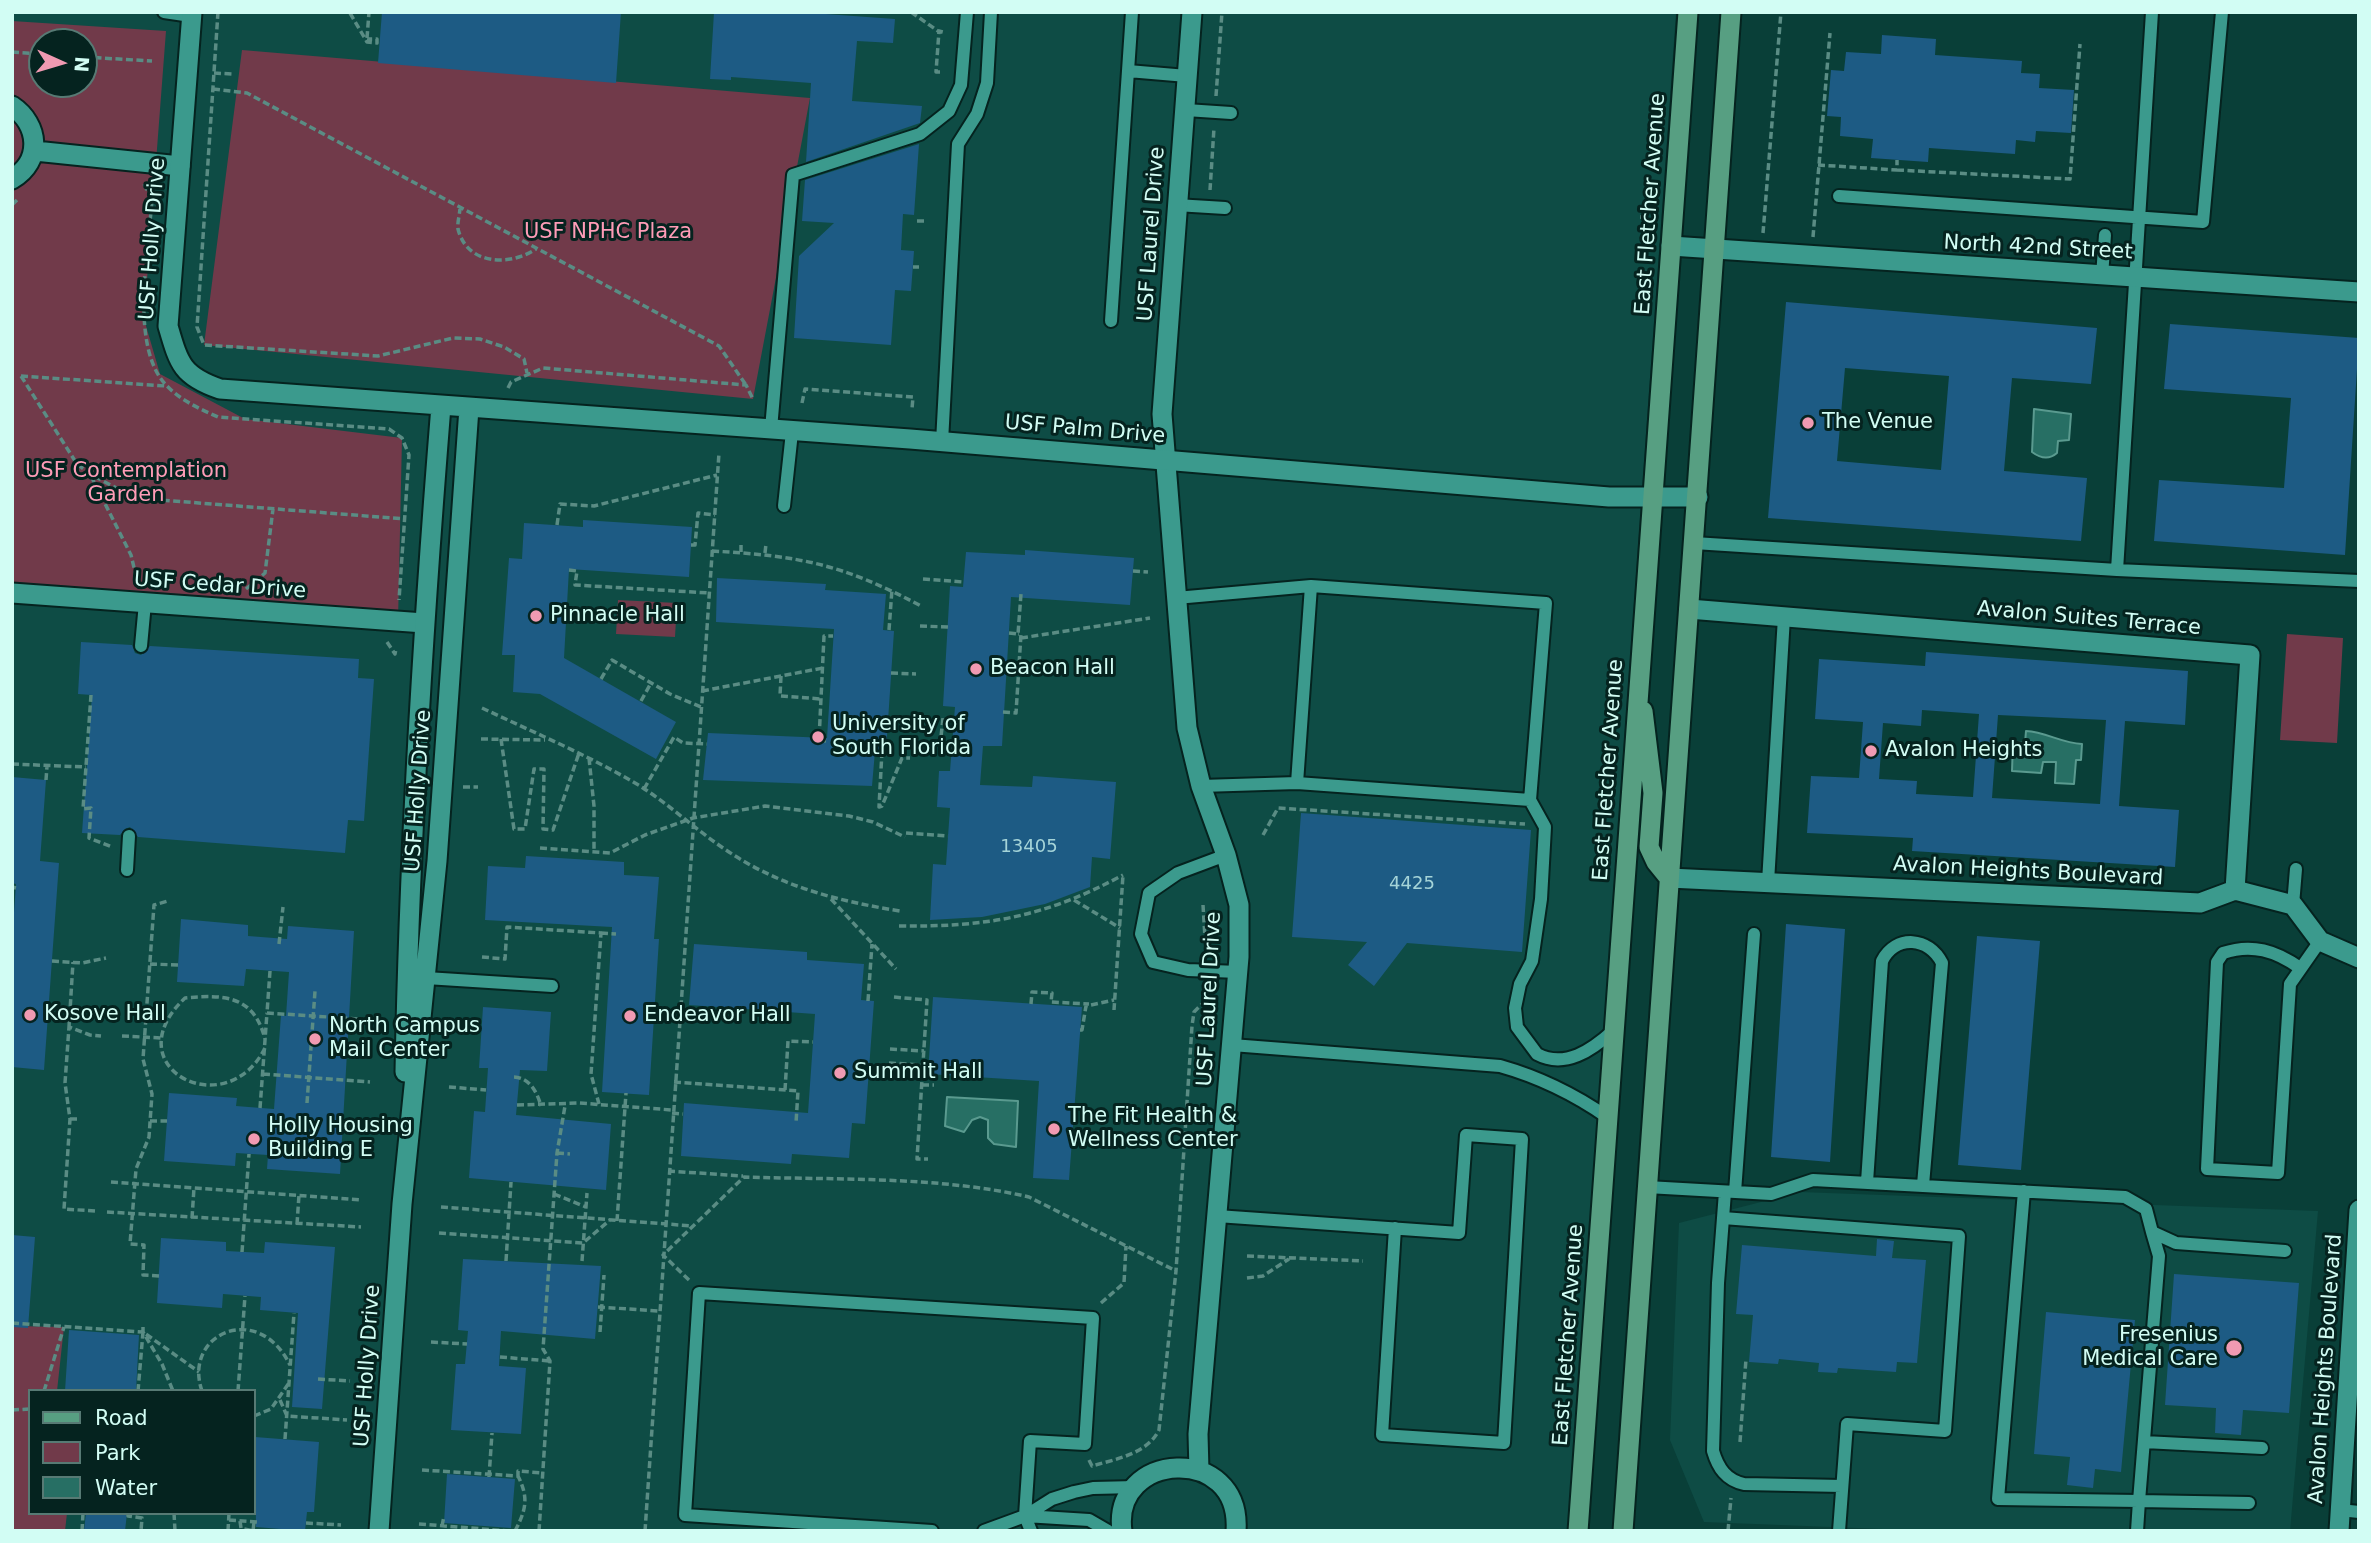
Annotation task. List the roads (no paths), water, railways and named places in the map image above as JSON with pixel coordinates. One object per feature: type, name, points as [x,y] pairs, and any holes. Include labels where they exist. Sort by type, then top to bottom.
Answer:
[{"type":"main road","name":"East Fletcher Avenue","points":[[1578,1531],[1688,12]]},
{"type":"main road","points":[[1623,1531],[1731,12]]},
{"type":"main road","points":[[1638,682],[1648,738],[1653,793],[1649,847],[1656,862],[1670,878]]},
{"type":"street","name":"USF Laurel Drive","points":[[1192,12],[1162,414],[1168,459],[1187,728],[1200,786],[1226,855],[1239,905],[1238,971],[1198,1434],[1199,1471]]},
{"type":"street","name":"USF Holly Drive","points":[[192,14],[167,326],[176,354],[194,380],[220,389],[469,408],[426,978],[402,1204],[379,1531]]},
{"type":"street","points":[[12,106],[31,125],[35,151],[28,164],[12,179]]},
{"type":"street","points":[[35,151],[180,166]]},
{"type":"street","name":"North 42nd Street","points":[[1671,247],[2359,292]]},
{"type":"street","name":"USF Holly Drive","points":[[402,1204],[409,878],[424,623],[441,406]]},
{"type":"street","name":"USF Palm Drive","points":[[469,408],[1168,459],[1543,492],[1698,498]]},
{"type":"street","name":"USF Cedar Drive","points":[[12,593],[142,597],[424,623]]},
{"type":"street","name":"Avalon Suites Terrace","points":[[1689,609],[2250,655],[2235,890]]},
{"type":"street","name":"Avalon Heights Boulevard","points":[[1670,878],[2200,903],[2235,890]]},
{"type":"street","points":[[2235,890],[2292,905],[2320,941],[2359,958]]},
{"type":"street","name":"Avalon Heights Boulevard","points":[[2339,1531],[2349,1511],[2359,1210]]},
{"type":"street","points":[[1122,1531],[1124,1508],[1136,1487],[1147,1476],[1165,1468],[1185,1467],[1199,1471],[1220,1483],[1232,1500],[1237,1519],[1236,1531]]},
{"type":"lane","points":[[164,12],[192,14]]},
{"type":"lane","points":[[771,429],[793,175],[920,134],[949,111],[961,85],[967,12]]},
{"type":"lane","points":[[942,442],[958,144],[977,114],[987,83],[991,12]]},
{"type":"lane","points":[[1111,321],[1132,12]]},
{"type":"lane","points":[[2117,570],[2152,12]]},
{"type":"lane","points":[[1839,196],[2203,222],[2222,12]]},
{"type":"lane","points":[[1128,71],[1187,76]]},
{"type":"lane","points":[[1186,110],[1231,113]]},
{"type":"lane","points":[[1176,205],[1225,208]]},
{"type":"lane","points":[[2102,276],[2105,235]]},
{"type":"lane","points":[[784,506],[792,432]]},
{"type":"lane","points":[[1694,543],[2117,570],[2359,581]]},
{"type":"lane","points":[[1176,598],[1311,586],[1546,603],[1530,800],[1545,827],[1535,949],[1520,984],[1515,1008],[1517,1027],[1537,1054],[1566,1060],[1599,1044],[1613,1031]]},
{"type":"lane","points":[[1297,783],[1311,586]]},
{"type":"lane","points":[[141,646],[142,597]]},
{"type":"lane","points":[[1768,882],[1784,617]]},
{"type":"lane","points":[[1200,786],[1297,783],[1530,800]]},
{"type":"lane","points":[[127,870],[129,836]]},
{"type":"lane","points":[[1226,855],[1178,873],[1149,893],[1140,934],[1153,962],[1188,970],[1238,971]]},
{"type":"lane","points":[[2292,905],[2296,869]]},
{"type":"lane","points":[[1754,934],[1730,1192],[1723,1218],[1714,1437],[1716,1462],[1733,1482],[1842,1486]]},
{"type":"lane","points":[[2300,968],[2284,957],[2250,947],[2223,953],[2217,962],[2207,1169],[2278,1173],[2290,984],[2320,941]]},
{"type":"lane","points":[[1867,1182],[1882,961],[1888,949],[1904,942],[1922,943],[1936,951],[1942,963],[1923,1185]]},
{"type":"lane","points":[[426,978],[552,986]]},
{"type":"lane","points":[[1232,1045],[1500,1066],[1527,1073],[1579,1097],[1607,1117]]},
{"type":"lane","points":[[1217,1216],[1395,1228],[1460,1233],[1466,1135],[1522,1139],[1504,1443],[1382,1436],[1395,1228]]},
{"type":"lane","points":[[1647,1187],[1771,1194],[1813,1180],[1867,1182],[2125,1196],[2146,1209],[2159,1256],[2137,1531]]},
{"type":"lane","points":[[2024,1191],[1998,1499],[2249,1503]]},
{"type":"lane","points":[[1723,1218],[1959,1236],[1945,1432],[1847,1424],[1839,1531]]},
{"type":"lane","points":[[2152,1232],[2176,1243],[2285,1251]]},
{"type":"lane","points":[[932,1531],[685,1515],[699,1293],[1093,1318],[1085,1444],[1030,1441],[1025,1516],[1031,1531]]},
{"type":"lane","points":[[2144,1442],[2262,1448]]},
{"type":"lane","points":[[984,1531],[1025,1516],[1052,1499],[1074,1492],[1093,1488],[1136,1487]]},
{"type":"lane","points":[[1025,1516],[1089,1520],[1108,1531]]},
{"type":"water","points":[[2034,409],[2071,414],[2069,440],[2058,441],[2057,453],[2051,457],[2041,457],[2032,452]]},
{"type":"water","points":[[2026,731],[2082,744],[2081,760],[2076,760],[2074,784],[2055,783],[2056,762],[2043,762],[2041,773],[2012,771],[2013,742],[2025,743]]},
{"type":"water","points":[[947,1097],[1018,1101],[1016,1147],[994,1144],[988,1138],[988,1120],[980,1117],[972,1120],[964,1132],[945,1126]]},
{"type":"place","name":"The Venue","points":[[1808,423]]},
{"type":"place","name":"Pinnacle Hall","points":[[536,616]]},
{"type":"place","name":"Beacon Hall","points":[[976,669]]},
{"type":"place","name":"University of South Florida","points":[[818,737]]},
{"type":"place","name":"Avalon Heights","points":[[1871,751]]},
{"type":"place","name":"Kosove Hall","points":[[30,1015]]},
{"type":"place","name":"Endeavor Hall","points":[[630,1016]]},
{"type":"place","name":"North Campus Mail Center","points":[[315,1039]]},
{"type":"place","name":"Summit Hall","points":[[840,1073]]},
{"type":"place","name":"The Fit Health & Wellness Center","points":[[1054,1129]]},
{"type":"place","name":"Holly Housing Building E","points":[[254,1139]]},
{"type":"place","name":"Fresenius Medical Care","points":[[2234,1348]]},
{"type":"park label","name":"USF NPHC Plaza","points":[[608,233]]},
{"type":"park label","name":"USF Contemplation Garden","points":[[126,484]]}]
